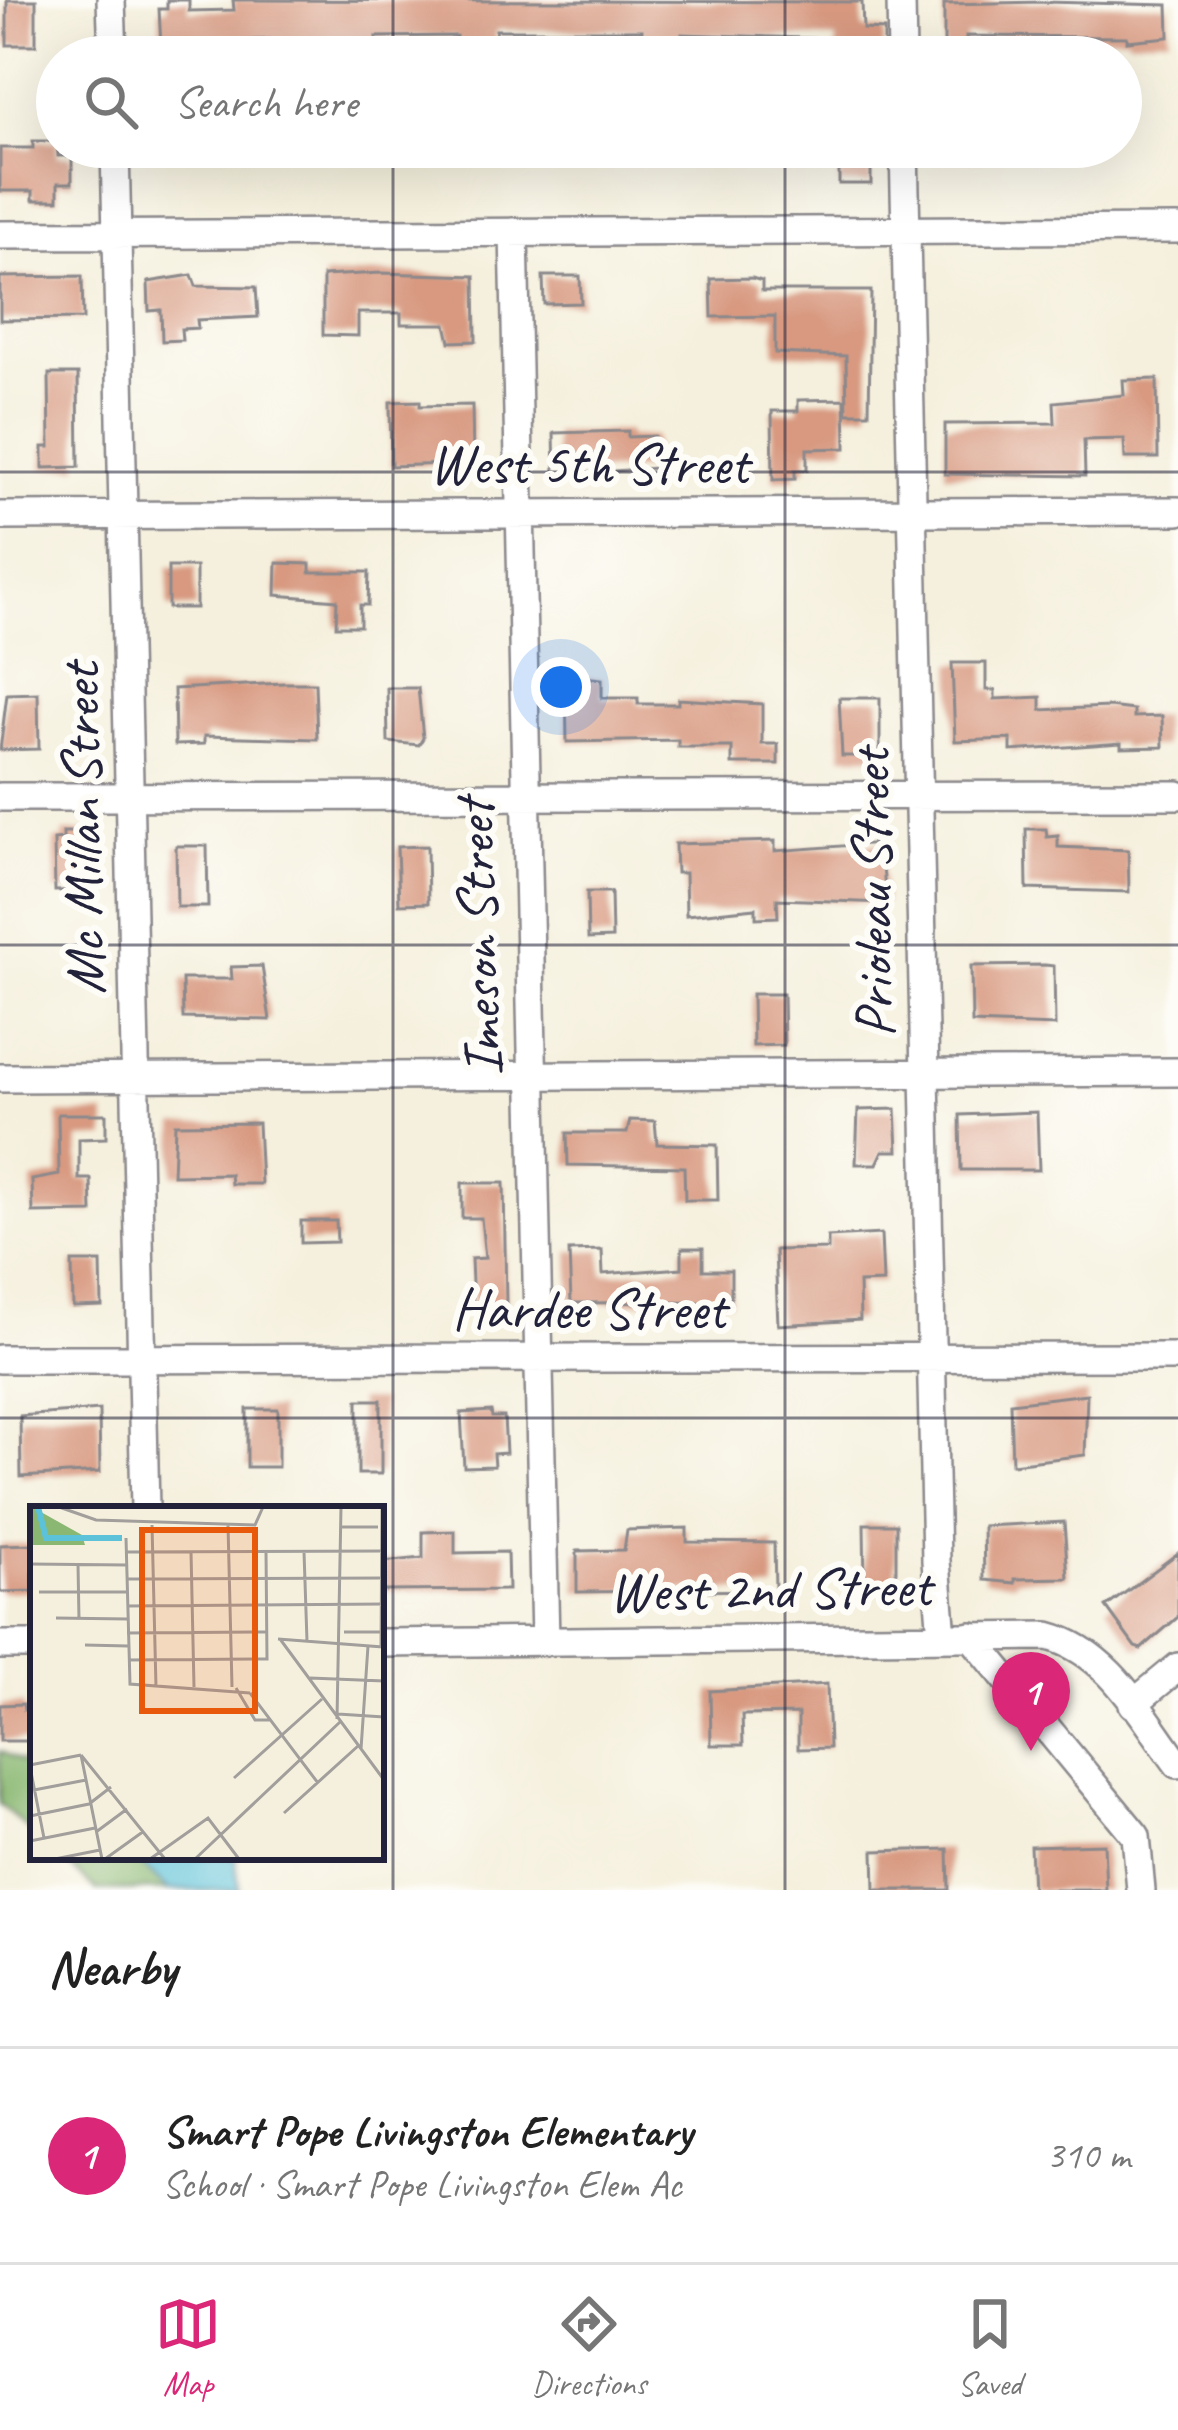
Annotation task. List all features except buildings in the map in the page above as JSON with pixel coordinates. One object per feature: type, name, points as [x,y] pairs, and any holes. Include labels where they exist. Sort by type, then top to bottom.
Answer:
[{"type":"street","points":[[111,0],[112,36]]},
{"type":"street","points":[[901,0],[902,36]]},
{"type":"street","name":"Mc Millan Street","points":[[116,168],[145,1506]]},
{"type":"street","name":"Prioleau Street","points":[[904,168],[936,1561],[957,1636]]},
{"type":"street","points":[[0,235],[1178,229]]},
{"type":"street","name":"Imeson Street","points":[[514,232],[545,1641]]},
{"type":"street","name":"West 5th Street","points":[[0,516],[1178,511]]},
{"type":"street","points":[[0,796],[1178,795]]},
{"type":"street","points":[[0,1078],[1178,1072]]},
{"type":"street","name":"Hardee Street","points":[[0,1359],[1178,1357]]},
{"type":"street","points":[[957,1636],[1136,1835],[1141,1890]]},
{"type":"street","name":"West 2nd Street","points":[[384,1643],[1048,1636],[1074,1643],[1097,1658],[1178,1764]]},
{"type":"street","points":[[1133,1703],[1178,1667]]},
{"type":"green space","points":[[0,1751],[30,1766],[30,1831],[0,1804]]},
{"type":"green space","points":[[62,1860],[137,1860],[169,1890],[96,1890]]},
{"type":"water","points":[[137,1860],[235,1860],[239,1890],[169,1890]]},
{"type":"place","name":"Smart Pope Livingston Elementary","points":[[1031,1751]]}]
